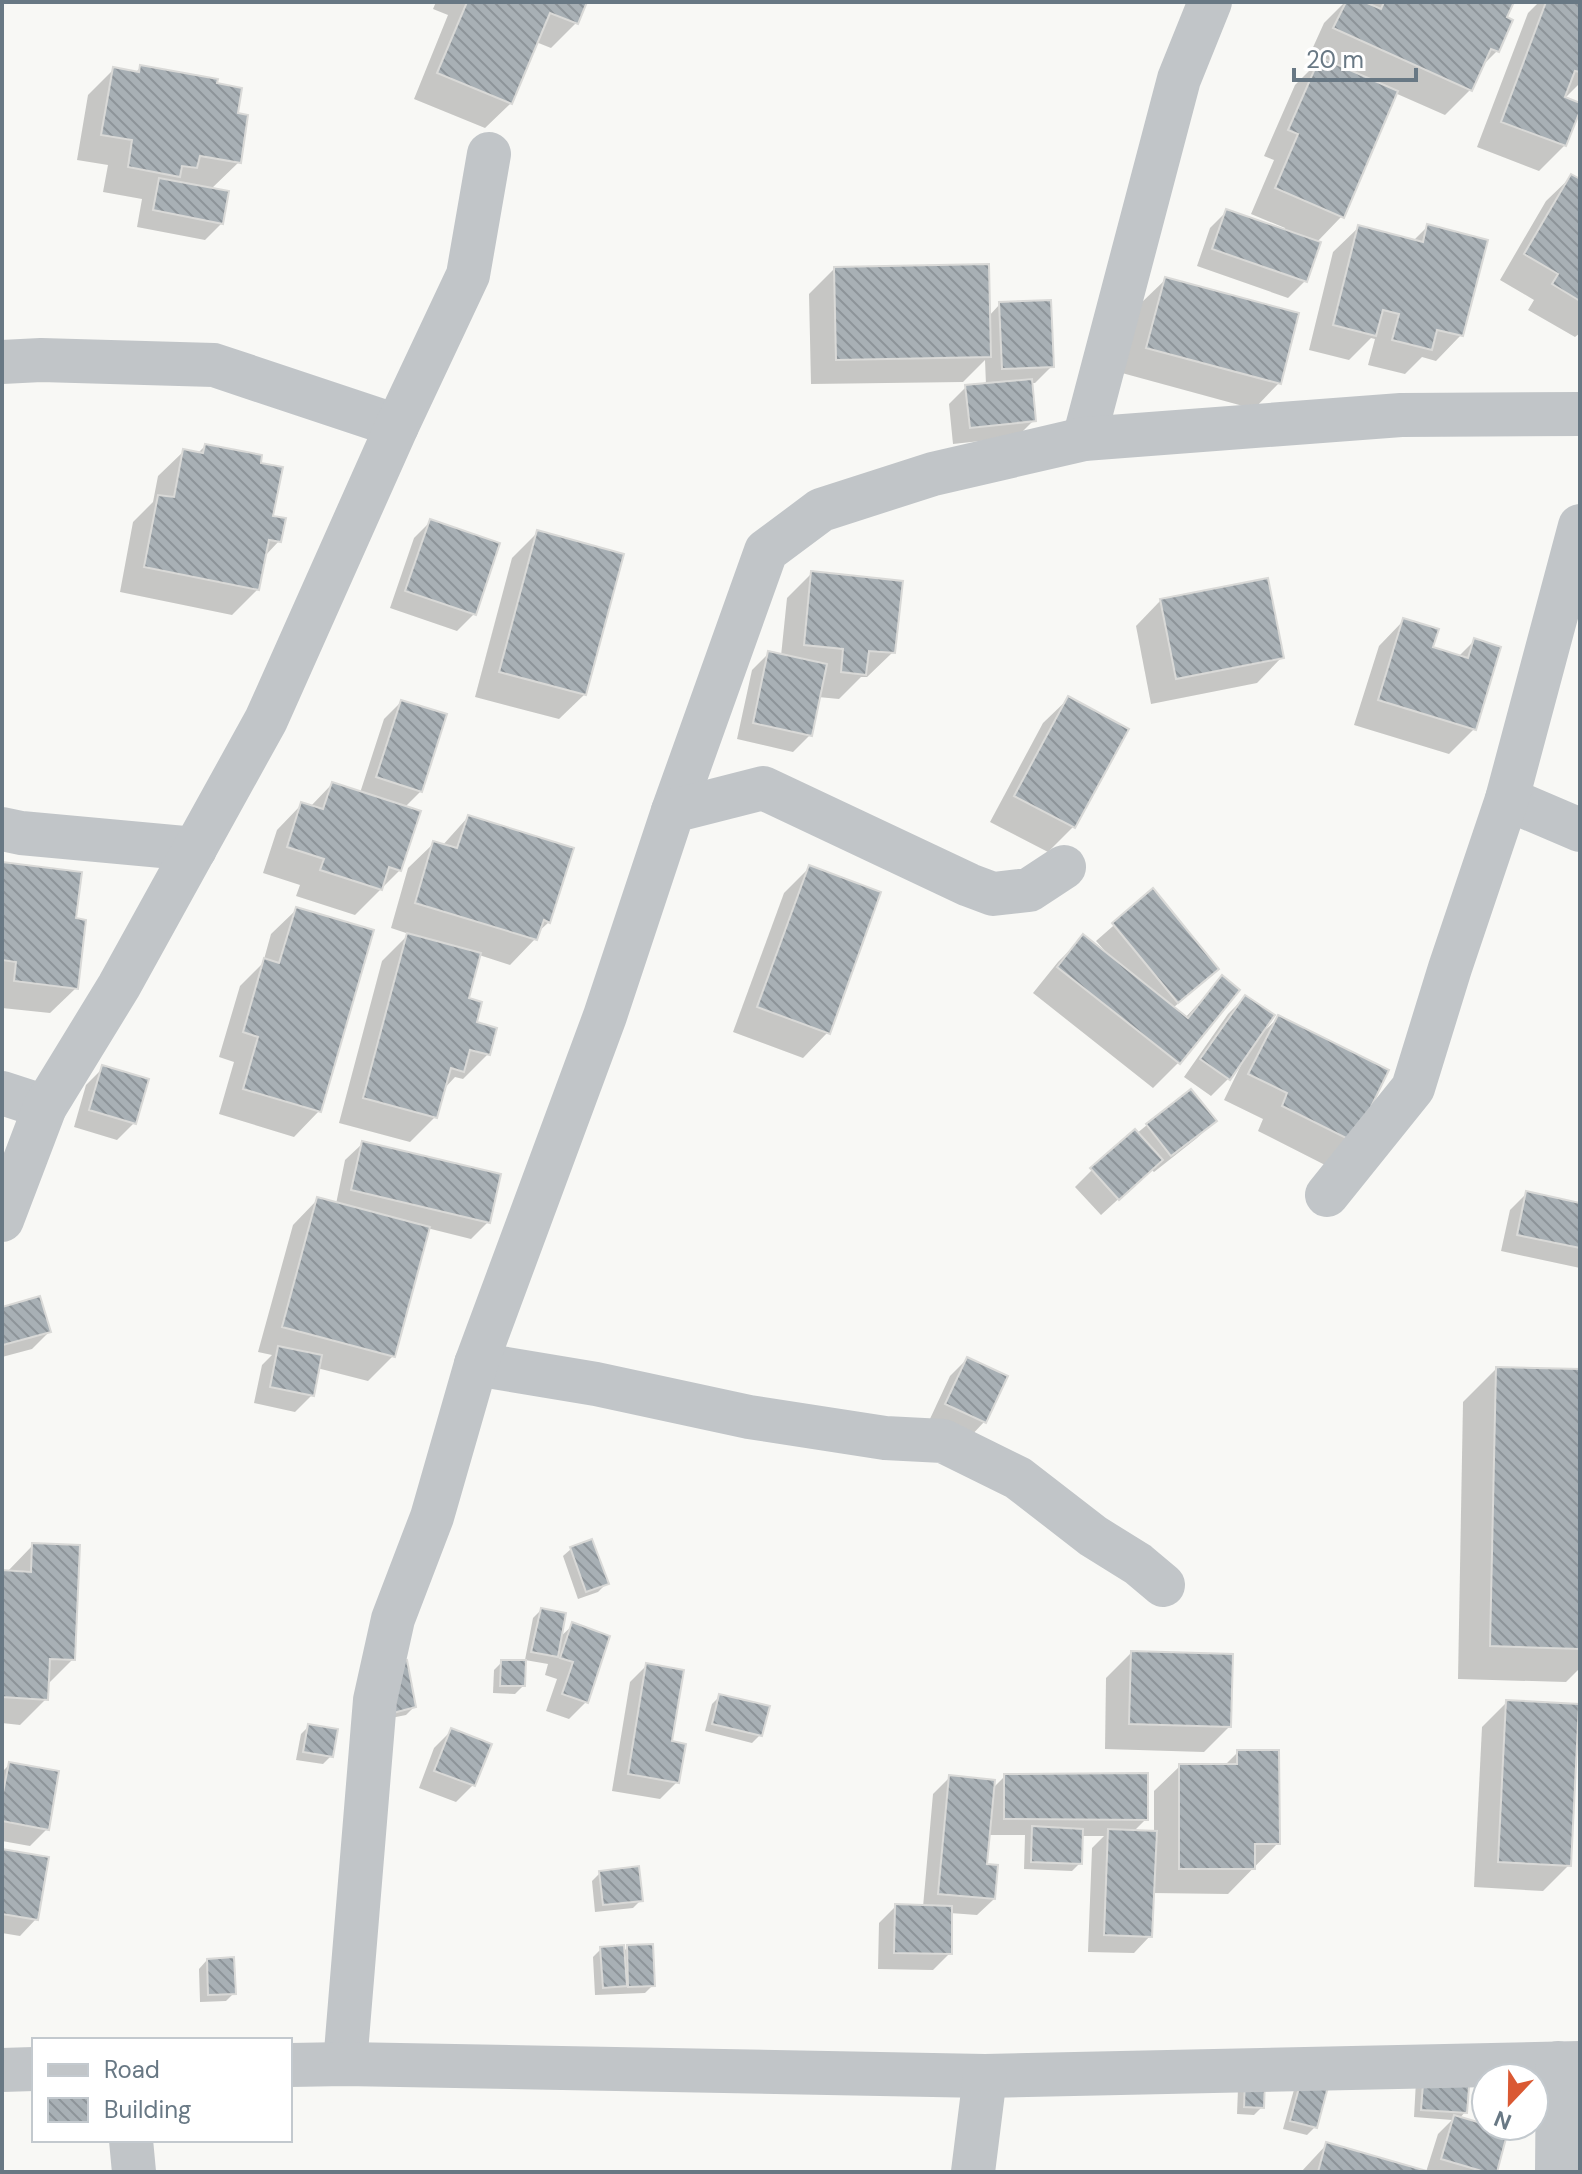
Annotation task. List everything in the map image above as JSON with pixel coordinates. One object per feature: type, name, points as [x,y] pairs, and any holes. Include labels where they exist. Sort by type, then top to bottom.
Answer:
[{"type":"street","points":[[1084,439],[1179,79],[1210,2]]},
{"type":"street","points":[[2,1220],[45,1107],[119,986],[266,720],[468,275],[489,154]]},
{"type":"street","points":[[2,362],[41,360],[214,365],[397,426]]},
{"type":"street","points":[[345,2064],[375,1700],[393,1619],[432,1517],[476,1364],[605,1016],[673,811],[766,551],[821,510],[933,474],[1084,439],[1401,415],[1580,414]]},
{"type":"street","points":[[1327,1195],[1413,1088],[1507,799],[1580,526]]},
{"type":"street","points":[[673,811],[763,788],[993,894],[1029,890],[1064,867]]},
{"type":"street","points":[[1507,799],[1580,830]]},
{"type":"street","points":[[2,829],[195,849]]},
{"type":"street","points":[[2,1093],[45,1107]]},
{"type":"street","points":[[476,1364],[596,1384],[749,1417],[885,1438],[943,1441],[1018,1478],[1163,1585]]},
{"type":"street","points":[[292,2065],[985,2076],[1569,2063],[1557,2172]]},
{"type":"street","points":[[2,2070],[32,2069]]},
{"type":"street","points":[[973,2172],[985,2076]]},
{"type":"street","points":[[131,2142],[134,2172]]},
{"type":"building","points":[[467,2],[587,2],[578,24],[550,13],[512,104],[437,73]]},
{"type":"building","points":[[1346,2],[1365,2],[1381,9],[1384,2],[1514,2],[1507,17],[1513,20],[1499,52],[1491,49],[1472,91],[1333,28]]},
{"type":"building","points":[[1546,2],[1580,2],[1580,72],[1575,71],[1565,97],[1580,103],[1580,111],[1566,146],[1501,122]]},
{"type":"building","points":[[1320,57],[1398,91],[1344,218],[1275,188],[1298,134],[1288,130]]},
{"type":"building","points":[[140,65],[218,79],[217,83],[242,88],[238,113],[248,115],[241,163],[200,156],[197,168],[182,166],[180,177],[128,167],[132,140],[101,135],[113,67],[139,72]]},
{"type":"building","points":[[1571,174],[1580,179],[1580,301],[1552,284],[1558,274],[1524,254]]},
{"type":"building","points":[[159,178],[229,191],[223,224],[153,210]]},
{"type":"building","points":[[1226,209],[1321,242],[1307,282],[1212,249]]},
{"type":"building","points":[[1427,224],[1488,240],[1463,336],[1437,330],[1432,350],[1392,340],[1399,314],[1383,310],[1376,336],[1333,325],[1358,225],[1423,242]]},
{"type":"building","points":[[989,264],[991,357],[836,360],[834,267]]},
{"type":"building","points":[[1165,277],[1299,313],[1281,384],[1146,348]]},
{"type":"building","points":[[1051,300],[1054,367],[1002,369],[999,302]]},
{"type":"building","points":[[1032,379],[1036,421],[970,428],[965,385]]},
{"type":"building","points":[[205,444],[262,455],[261,463],[283,467],[273,516],[286,518],[281,542],[269,540],[259,590],[144,567],[158,495],[174,497],[183,449],[203,453]]},
{"type":"building","points":[[430,519],[500,543],[476,615],[405,591]]},
{"type":"building","points":[[537,530],[624,554],[586,695],[499,672]]},
{"type":"building","points":[[811,571],[903,581],[895,653],[869,651],[866,675],[841,672],[843,649],[804,645]]},
{"type":"building","points":[[1268,578],[1284,658],[1176,679],[1160,599]]},
{"type":"building","points":[[1403,618],[1439,629],[1433,647],[1468,658],[1474,638],[1501,647],[1476,730],[1378,700]]},
{"type":"building","points":[[768,651],[827,664],[812,736],[753,723]]},
{"type":"building","points":[[1068,696],[1129,729],[1075,828],[1014,796]]},
{"type":"building","points":[[401,700],[447,714],[422,792],[376,777]]},
{"type":"building","points":[[332,782],[421,811],[401,871],[389,867],[382,890],[320,870],[324,859],[287,847],[301,802],[323,809]]},
{"type":"building","points":[[468,815],[574,848],[550,923],[544,920],[537,940],[415,903],[433,841],[457,848]]},
{"type":"building","points":[[2,862],[82,872],[76,918],[86,920],[78,989],[14,981],[16,962],[2,960]]},
{"type":"building","points":[[809,865],[881,892],[830,1034],[757,1007]]},
{"type":"building","points":[[1153,888],[1219,969],[1178,1003],[1112,923]]},
{"type":"building","points":[[296,907],[374,930],[321,1112],[243,1089],[258,1037],[243,1032],[264,958],[279,963]]},
{"type":"building","points":[[407,933],[481,953],[469,998],[482,1002],[477,1022],[497,1028],[490,1055],[470,1050],[464,1072],[451,1068],[437,1118],[363,1098]]},
{"type":"building","points":[[1083,934],[1188,1018],[1222,975],[1240,990],[1180,1064],[1057,967]]},
{"type":"building","points":[[1245,995],[1275,1015],[1230,1080],[1200,1059]]},
{"type":"building","points":[[1278,1015],[1389,1070],[1354,1142],[1282,1106],[1287,1093],[1248,1074]]},
{"type":"building","points":[[102,1065],[149,1079],[136,1124],[89,1110]]},
{"type":"building","points":[[1191,1089],[1217,1121],[1171,1156],[1146,1124]]},
{"type":"building","points":[[1135,1129],[1163,1160],[1119,1200],[1090,1168]]},
{"type":"building","points":[[362,1141],[501,1174],[490,1223],[351,1190]]},
{"type":"building","points":[[1526,1191],[1580,1203],[1580,1248],[1517,1235]]},
{"type":"building","points":[[317,1197],[430,1227],[395,1357],[282,1327]]},
{"type":"building","points":[[40,1296],[51,1332],[3,1345],[2,1307]]},
{"type":"building","points":[[278,1346],[322,1355],[314,1396],[270,1387]]},
{"type":"building","points":[[967,1357],[1008,1376],[986,1423],[945,1404]]},
{"type":"building","points":[[1496,1367],[1580,1369],[1580,1649],[1490,1646]]},
{"type":"building","points":[[592,1539],[609,1584],[586,1592],[570,1547]]},
{"type":"building","points":[[32,1543],[80,1545],[75,1660],[50,1659],[48,1700],[2,1697],[2,1570],[31,1572]]},
{"type":"building","points":[[541,1608],[566,1613],[558,1657],[531,1652]]},
{"type":"building","points":[[572,1622],[610,1636],[588,1703],[562,1694],[573,1662],[560,1658]]},
{"type":"building","points":[[1131,1651],[1233,1654],[1231,1727],[1129,1724]]},
{"type":"building","points":[[407,1660],[416,1707],[393,1713],[384,1665]]},
{"type":"building","points":[[501,1660],[526,1660],[525,1686],[500,1686]]},
{"type":"building","points":[[646,1663],[684,1670],[672,1741],[686,1744],[679,1783],[628,1774]]},
{"type":"building","points":[[719,1694],[770,1706],[762,1736],[712,1724]]},
{"type":"building","points":[[1506,1700],[1579,1704],[1571,1866],[1498,1862]]},
{"type":"building","points":[[308,1724],[338,1729],[333,1757],[303,1752]]},
{"type":"building","points":[[451,1728],[492,1744],[475,1786],[434,1771]]},
{"type":"building","points":[[1237,1750],[1279,1750],[1280,1844],[1255,1844],[1255,1869],[1179,1869],[1179,1764],[1237,1764]]},
{"type":"building","points":[[9,1762],[59,1771],[49,1830],[2,1821],[2,1798]]},
{"type":"building","points":[[1148,1773],[1148,1820],[1004,1819],[1004,1774]]},
{"type":"building","points":[[949,1775],[995,1780],[987,1864],[998,1865],[995,1899],[938,1894]]},
{"type":"building","points":[[1032,1826],[1083,1829],[1082,1864],[1031,1862]]},
{"type":"building","points":[[1108,1829],[1157,1831],[1152,1937],[1104,1935]]},
{"type":"building","points":[[2,1849],[49,1857],[38,1920],[2,1914]]},
{"type":"building","points":[[639,1866],[643,1901],[603,1905],[599,1871]]},
{"type":"building","points":[[895,1904],[952,1906],[952,1954],[894,1953]]},
{"type":"building","points":[[653,1944],[655,1986],[628,1987],[627,1945]]},
{"type":"building","points":[[624,1945],[627,1986],[603,1988],[600,1947]]},
{"type":"building","points":[[234,1957],[236,1994],[208,1995],[207,1959]]},
{"type":"building","points":[[1304,2069],[1331,2076],[1317,2128],[1290,2121]]},
{"type":"building","points":[[1424,2071],[1470,2074],[1467,2113],[1421,2110]]},
{"type":"building","points":[[1245,2079],[1265,2080],[1264,2108],[1244,2107]]},
{"type":"building","points":[[1454,2115],[1470,2120],[1470,2142],[1505,2142],[1497,2172],[1485,2172],[1441,2159]]},
{"type":"building","points":[[1326,2142],[1430,2172],[1318,2172]]}]
